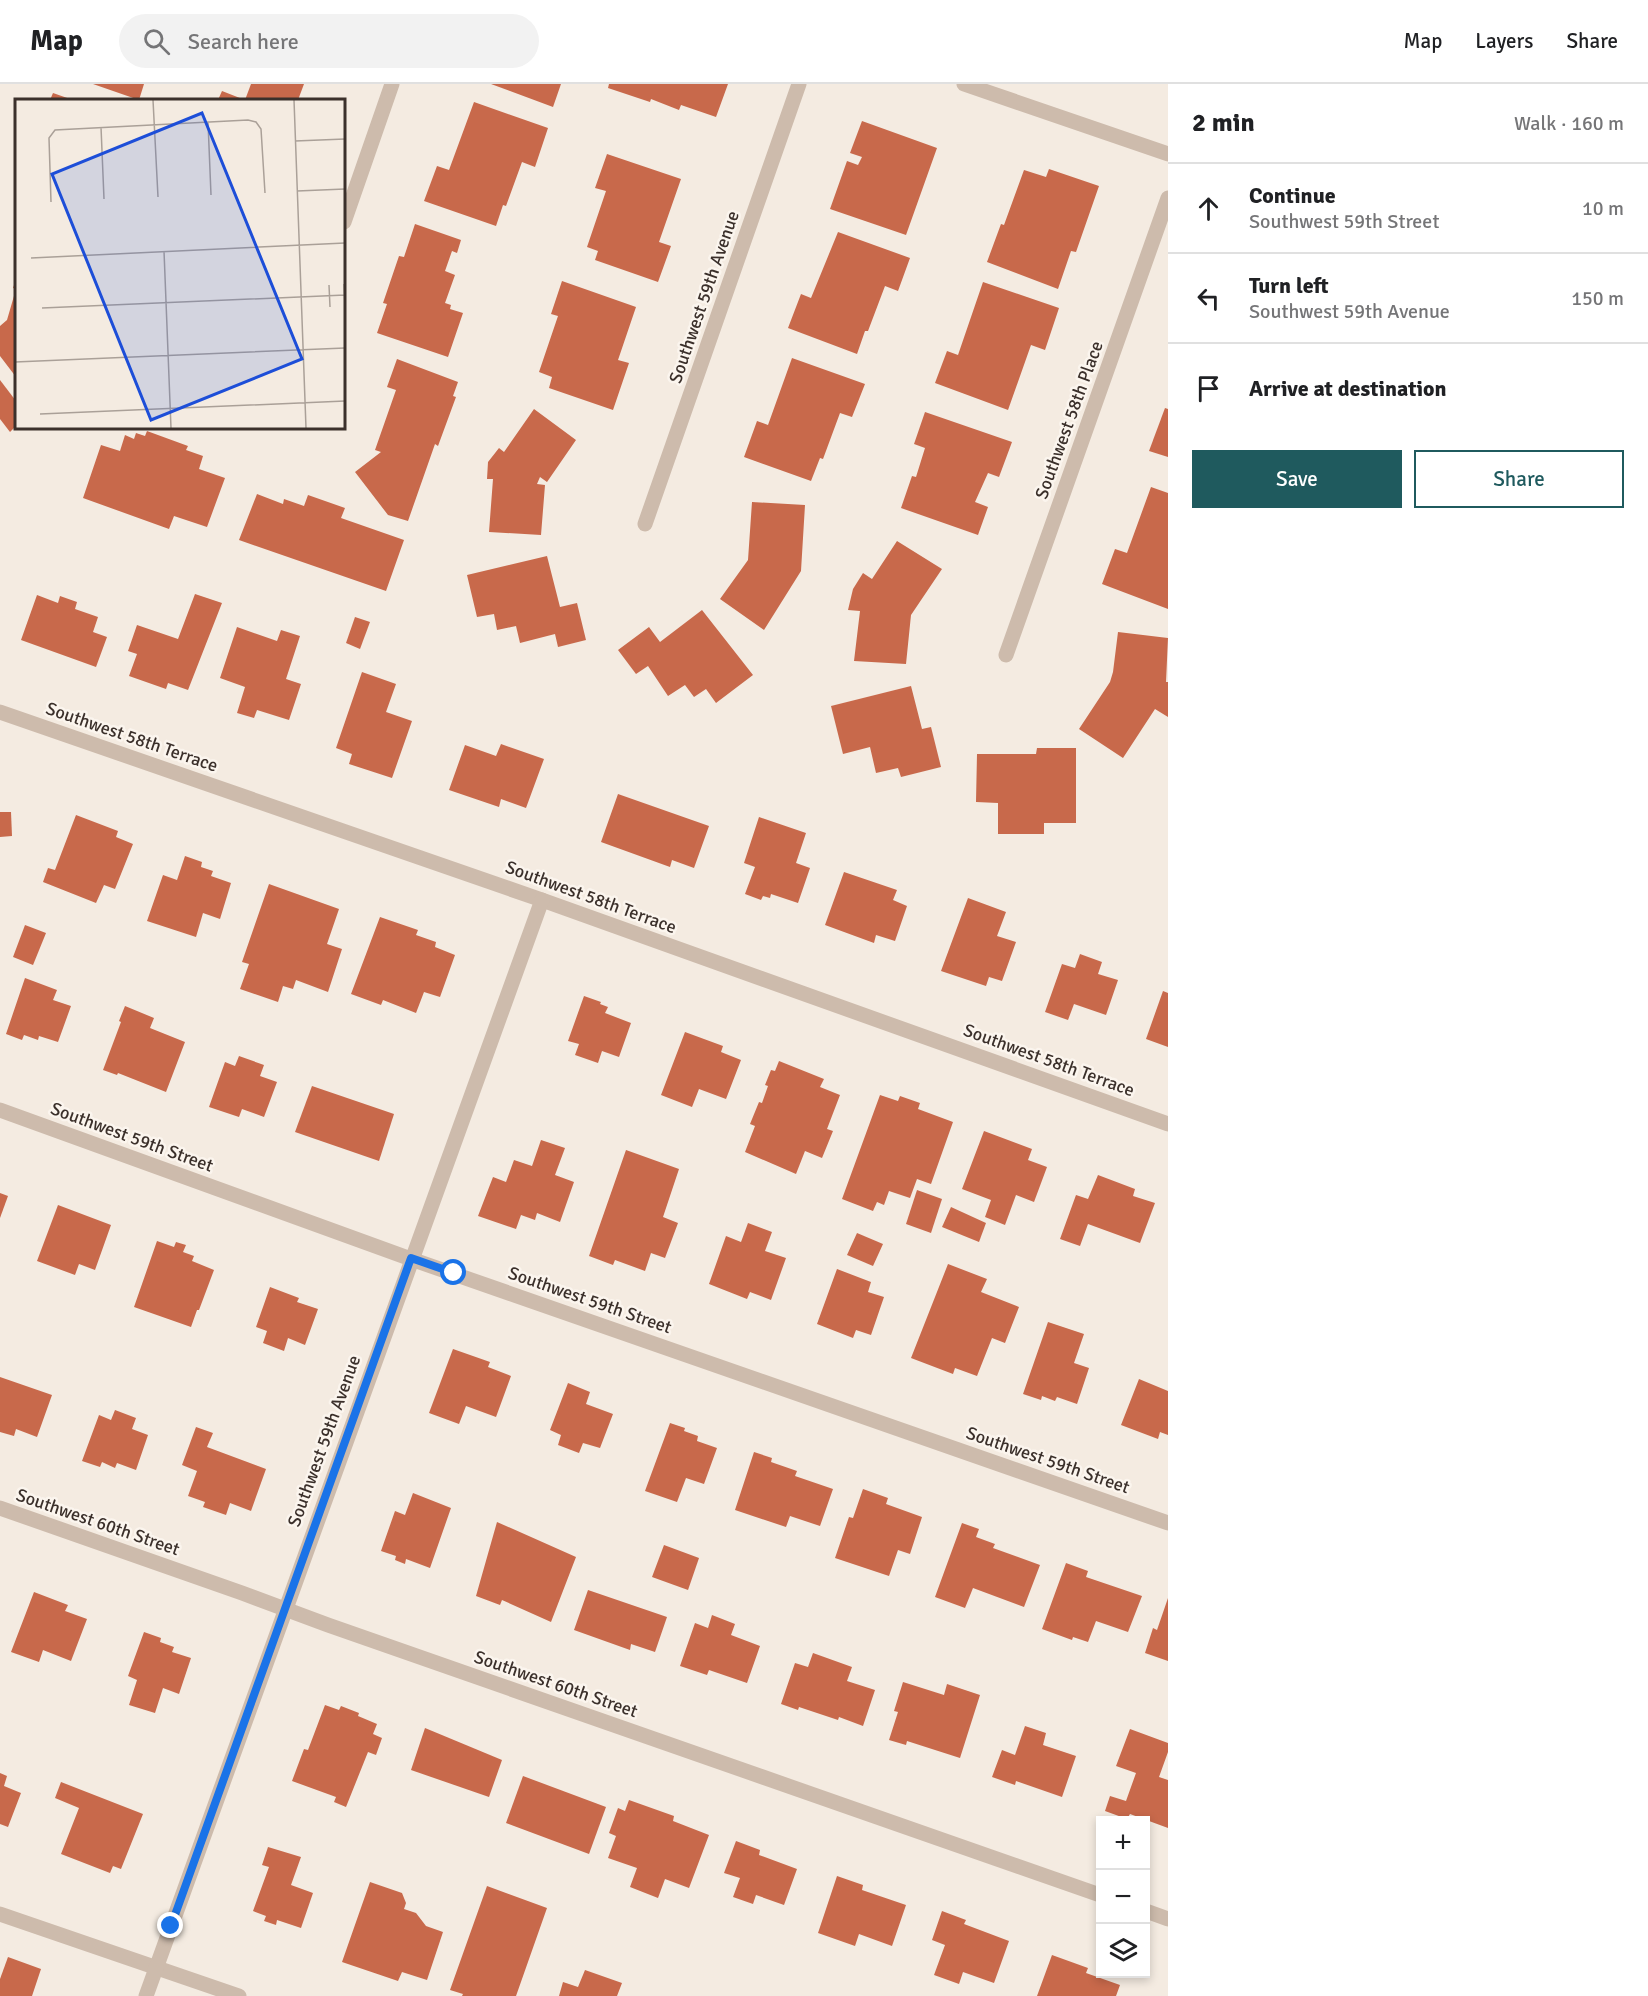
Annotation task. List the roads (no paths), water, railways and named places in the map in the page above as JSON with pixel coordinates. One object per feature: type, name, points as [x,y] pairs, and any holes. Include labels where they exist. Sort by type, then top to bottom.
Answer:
[{"type":"street","points":[[345,219],[392,84]]},
{"type":"street","name":"Southwest 59th Avenue","points":[[645,524],[799,84]]},
{"type":"street","points":[[964,84],[1168,154]]},
{"type":"street","name":"Southwest 58th Place","points":[[1006,655],[1168,198]]},
{"type":"street","name":"Southwest 58th Terrace","points":[[0,712],[542,900],[1168,1124]]},
{"type":"street","name":"Southwest 59th Avenue","points":[[146,1996],[542,900]]},
{"type":"street","name":"Southwest 59th Street","points":[[0,1110],[411,1258],[1168,1523]]},
{"type":"street","name":"Southwest 60th Street","points":[[0,1508],[1096,1893]]},
{"type":"street","points":[[1150,1912],[1168,1919]]},
{"type":"street","points":[[0,1914],[238,1996]]}]
